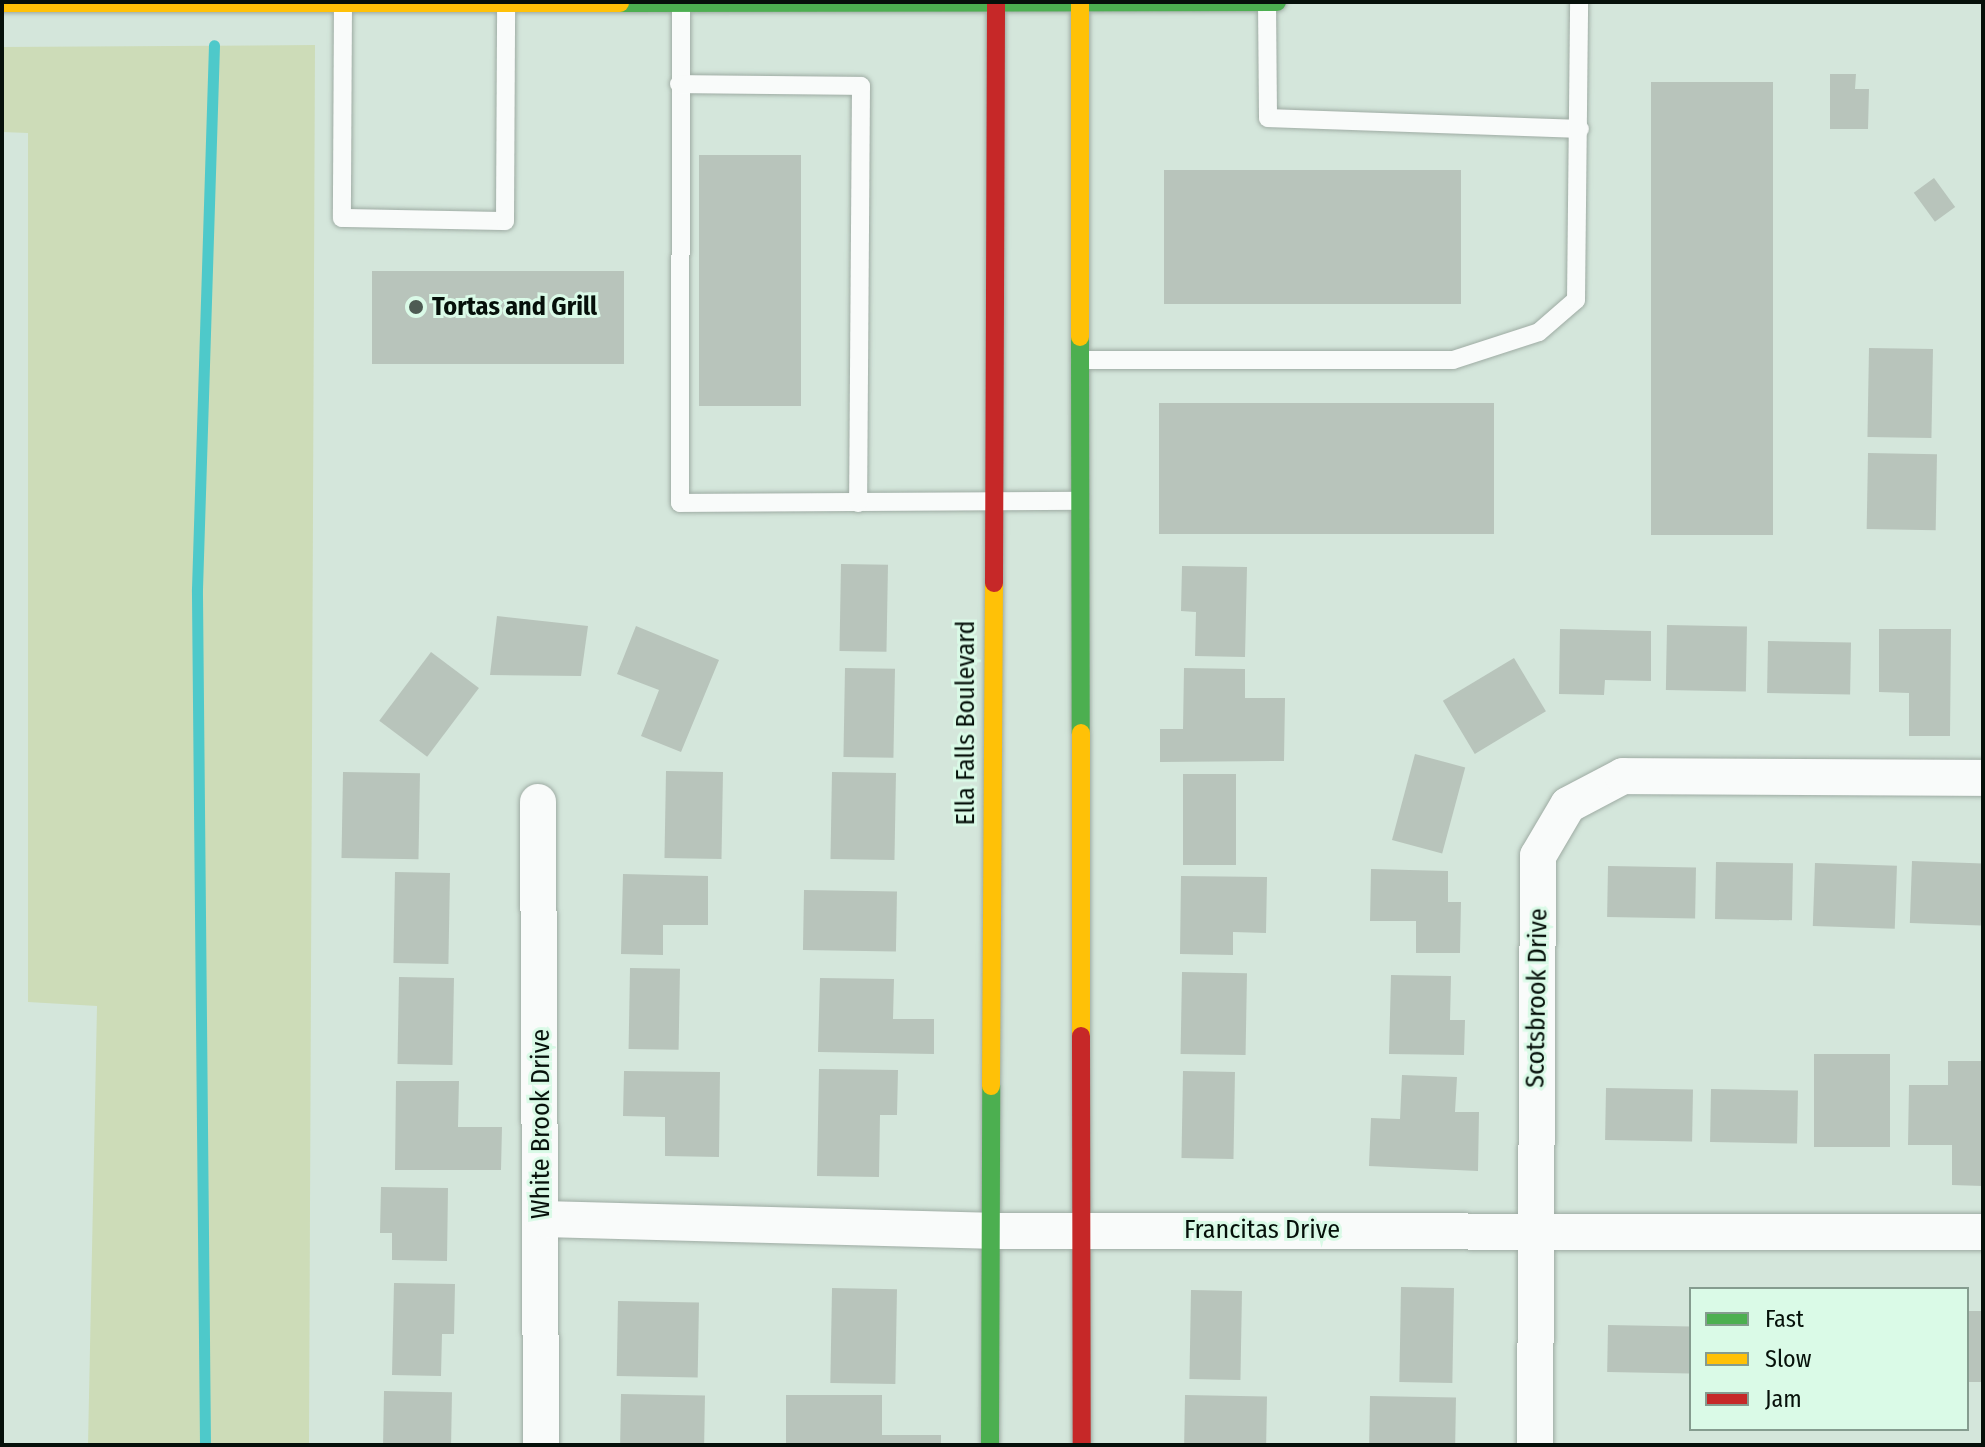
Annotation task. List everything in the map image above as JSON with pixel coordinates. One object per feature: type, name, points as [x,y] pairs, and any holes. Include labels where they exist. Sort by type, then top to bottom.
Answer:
[{"type":"street","name":"Ella Falls Boulevard","points":[[990,1445],[996,2]]},
{"type":"street","points":[[1080,2],[1082,1445]]},
{"type":"street","points":[[2,3],[1277,2]]},
{"type":"street","name":"Scotsbrook Drive","points":[[1535,1445],[1538,856],[1568,805],[1623,776],[1983,778]]},
{"type":"street","name":"White Brook Drive","points":[[538,802],[541,1445]]},
{"type":"street","name":"Francitas Drive","points":[[542,1219],[990,1231],[1534,1229],[1983,1232]]},
{"type":"lane","points":[[1267,2],[1268,118],[1580,129]]},
{"type":"lane","points":[[1080,360],[1453,360],[1539,332],[1576,300],[1579,2]]},
{"type":"lane","points":[[343,3],[342,218],[505,221],[506,3]]},
{"type":"lane","points":[[681,3],[680,503],[1080,501]]},
{"type":"lane","points":[[679,84],[861,86],[858,503]]},
{"type":"green space","points":[[315,45],[309,1445],[88,1445],[97,1006],[28,1002],[28,133],[2,132],[2,47]]},
{"type":"building","points":[[1830,74],[1856,74],[1855,89],[1869,89],[1868,129],[1830,129]]},
{"type":"building","points":[[1651,82],[1773,82],[1773,535],[1651,535]]},
{"type":"building","points":[[699,155],[801,155],[801,406],[699,406]]},
{"type":"building","points":[[1164,170],[1461,170],[1461,304],[1164,304]]},
{"type":"building","points":[[1934,178],[1955,207],[1935,222],[1914,193]]},
{"type":"building","points":[[372,271],[624,271],[624,364],[372,364]]},
{"type":"building","points":[[1869,348],[1933,349],[1931,438],[1867,437]]},
{"type":"building","points":[[1159,403],[1494,403],[1494,534],[1159,534]]},
{"type":"building","points":[[1868,453],[1937,454],[1936,530],[1867,529]]},
{"type":"building","points":[[841,564],[888,565],[886,652],[839,651]]},
{"type":"building","points":[[1182,566],[1247,567],[1245,657],[1195,656],[1196,612],[1181,611]]},
{"type":"building","points":[[497,616],[588,626],[581,676],[490,675]]},
{"type":"building","points":[[1667,625],[1747,626],[1746,691],[1666,690]]},
{"type":"building","points":[[636,626],[719,660],[681,752],[641,736],[659,690],[617,674]]},
{"type":"building","points":[[1560,629],[1651,631],[1651,681],[1605,680],[1604,695],[1559,694]]},
{"type":"building","points":[[1879,629],[1951,629],[1950,736],[1909,736],[1909,693],[1879,692]]},
{"type":"building","points":[[1768,641],[1851,642],[1850,694],[1767,693]]},
{"type":"building","points":[[431,652],[479,688],[427,757],[379,721]]},
{"type":"building","points":[[1514,658],[1546,711],[1475,754],[1443,701]]},
{"type":"building","points":[[845,668],[895,669],[893,758],[843,757]]},
{"type":"building","points":[[1184,668],[1245,669],[1245,698],[1285,698],[1284,761],[1160,762],[1160,729],[1183,729]]},
{"type":"building","points":[[1415,754],[1465,767],[1442,853],[1392,840]]},
{"type":"building","points":[[666,771],[723,772],[721,859],[664,858]]},
{"type":"building","points":[[343,772],[420,773],[418,859],[341,858]]},
{"type":"building","points":[[832,772],[896,773],[894,860],[830,859]]},
{"type":"building","points":[[1183,774],[1236,774],[1236,865],[1183,865]]},
{"type":"building","points":[[1912,861],[1983,863],[1981,925],[1910,923]]},
{"type":"building","points":[[1716,862],[1793,863],[1792,920],[1715,919]]},
{"type":"building","points":[[1815,863],[1897,866],[1895,929],[1813,926]]},
{"type":"building","points":[[1608,866],[1696,868],[1695,919],[1607,917]]},
{"type":"building","points":[[1371,869],[1448,871],[1448,902],[1461,902],[1460,953],[1416,953],[1416,921],[1370,921]]},
{"type":"building","points":[[395,872],[450,873],[448,964],[393,963]]},
{"type":"building","points":[[623,874],[708,876],[708,925],[663,925],[663,955],[621,954]]},
{"type":"building","points":[[1181,876],[1267,877],[1266,933],[1233,932],[1233,955],[1180,954]]},
{"type":"building","points":[[804,890],[897,892],[896,952],[803,950]]},
{"type":"building","points":[[630,968],[680,969],[679,1050],[629,1049]]},
{"type":"building","points":[[1182,972],[1247,973],[1246,1055],[1181,1054]]},
{"type":"building","points":[[1391,975],[1451,976],[1450,1020],[1465,1020],[1464,1055],[1389,1054]]},
{"type":"building","points":[[399,977],[454,978],[452,1065],[397,1064]]},
{"type":"building","points":[[820,978],[894,979],[893,1019],[934,1019],[934,1054],[818,1052]]},
{"type":"building","points":[[1814,1054],[1890,1054],[1890,1147],[1814,1147]]},
{"type":"building","points":[[1948,1061],[1983,1061],[1983,1186],[1952,1185],[1952,1145],[1908,1145],[1909,1085],[1948,1085]]},
{"type":"building","points":[[819,1069],[898,1070],[897,1115],[880,1115],[879,1177],[817,1176]]},
{"type":"building","points":[[624,1071],[720,1072],[719,1157],[665,1156],[665,1117],[623,1116]]},
{"type":"building","points":[[1183,1071],[1235,1072],[1233,1159],[1181,1158]]},
{"type":"building","points":[[1402,1075],[1457,1077],[1455,1112],[1479,1112],[1478,1171],[1369,1166],[1371,1118],[1400,1119]]},
{"type":"building","points":[[396,1081],[459,1081],[458,1127],[502,1127],[501,1170],[395,1170]]},
{"type":"building","points":[[1606,1088],[1693,1090],[1692,1142],[1605,1140]]},
{"type":"building","points":[[1711,1089],[1798,1091],[1797,1144],[1710,1142]]},
{"type":"building","points":[[381,1187],[448,1188],[447,1261],[392,1260],[392,1233],[380,1233]]},
{"type":"building","points":[[394,1283],[455,1284],[454,1334],[442,1334],[441,1376],[392,1375]]},
{"type":"building","points":[[1401,1287],[1454,1288],[1452,1383],[1399,1382]]},
{"type":"building","points":[[832,1288],[897,1289],[895,1384],[830,1383]]},
{"type":"building","points":[[1191,1290],[1242,1291],[1240,1380],[1189,1379]]},
{"type":"building","points":[[618,1301],[699,1302],[698,1377],[617,1376]]},
{"type":"building","points":[[1969,1311],[1983,1311],[1983,1382],[1969,1382]]},
{"type":"building","points":[[1608,1325],[1689,1326],[1689,1373],[1607,1372]]},
{"type":"building","points":[[384,1391],[452,1392],[451,1445],[383,1445]]},
{"type":"building","points":[[621,1394],[705,1395],[704,1445],[620,1445]]},
{"type":"building","points":[[786,1395],[882,1395],[882,1435],[941,1435],[941,1445],[786,1444]]},
{"type":"building","points":[[1185,1395],[1267,1396],[1266,1445],[1184,1445]]},
{"type":"building","points":[[1370,1396],[1456,1398],[1455,1445],[1369,1445]]},
{"type":"waterway","points":[[205,1445],[197,589],[214,45]]},
{"type":"traffic: fast","points":[[620,3],[1277,2]]},
{"type":"traffic: fast","points":[[1080,337],[1081,733]]},
{"type":"traffic: fast","points":[[990,1445],[991,1086]]},
{"type":"traffic: slow","points":[[1080,2],[1080,337]]},
{"type":"traffic: slow","points":[[2,3],[620,3]]},
{"type":"traffic: slow","points":[[991,1086],[994,583]]},
{"type":"traffic: slow","points":[[1081,733],[1081,1036]]},
{"type":"traffic: jam","points":[[994,583],[996,2]]},
{"type":"traffic: jam","points":[[1081,1036],[1082,1445]]},
{"type":"place","name":"Tortas and Grill","points":[[416,307]]}]
